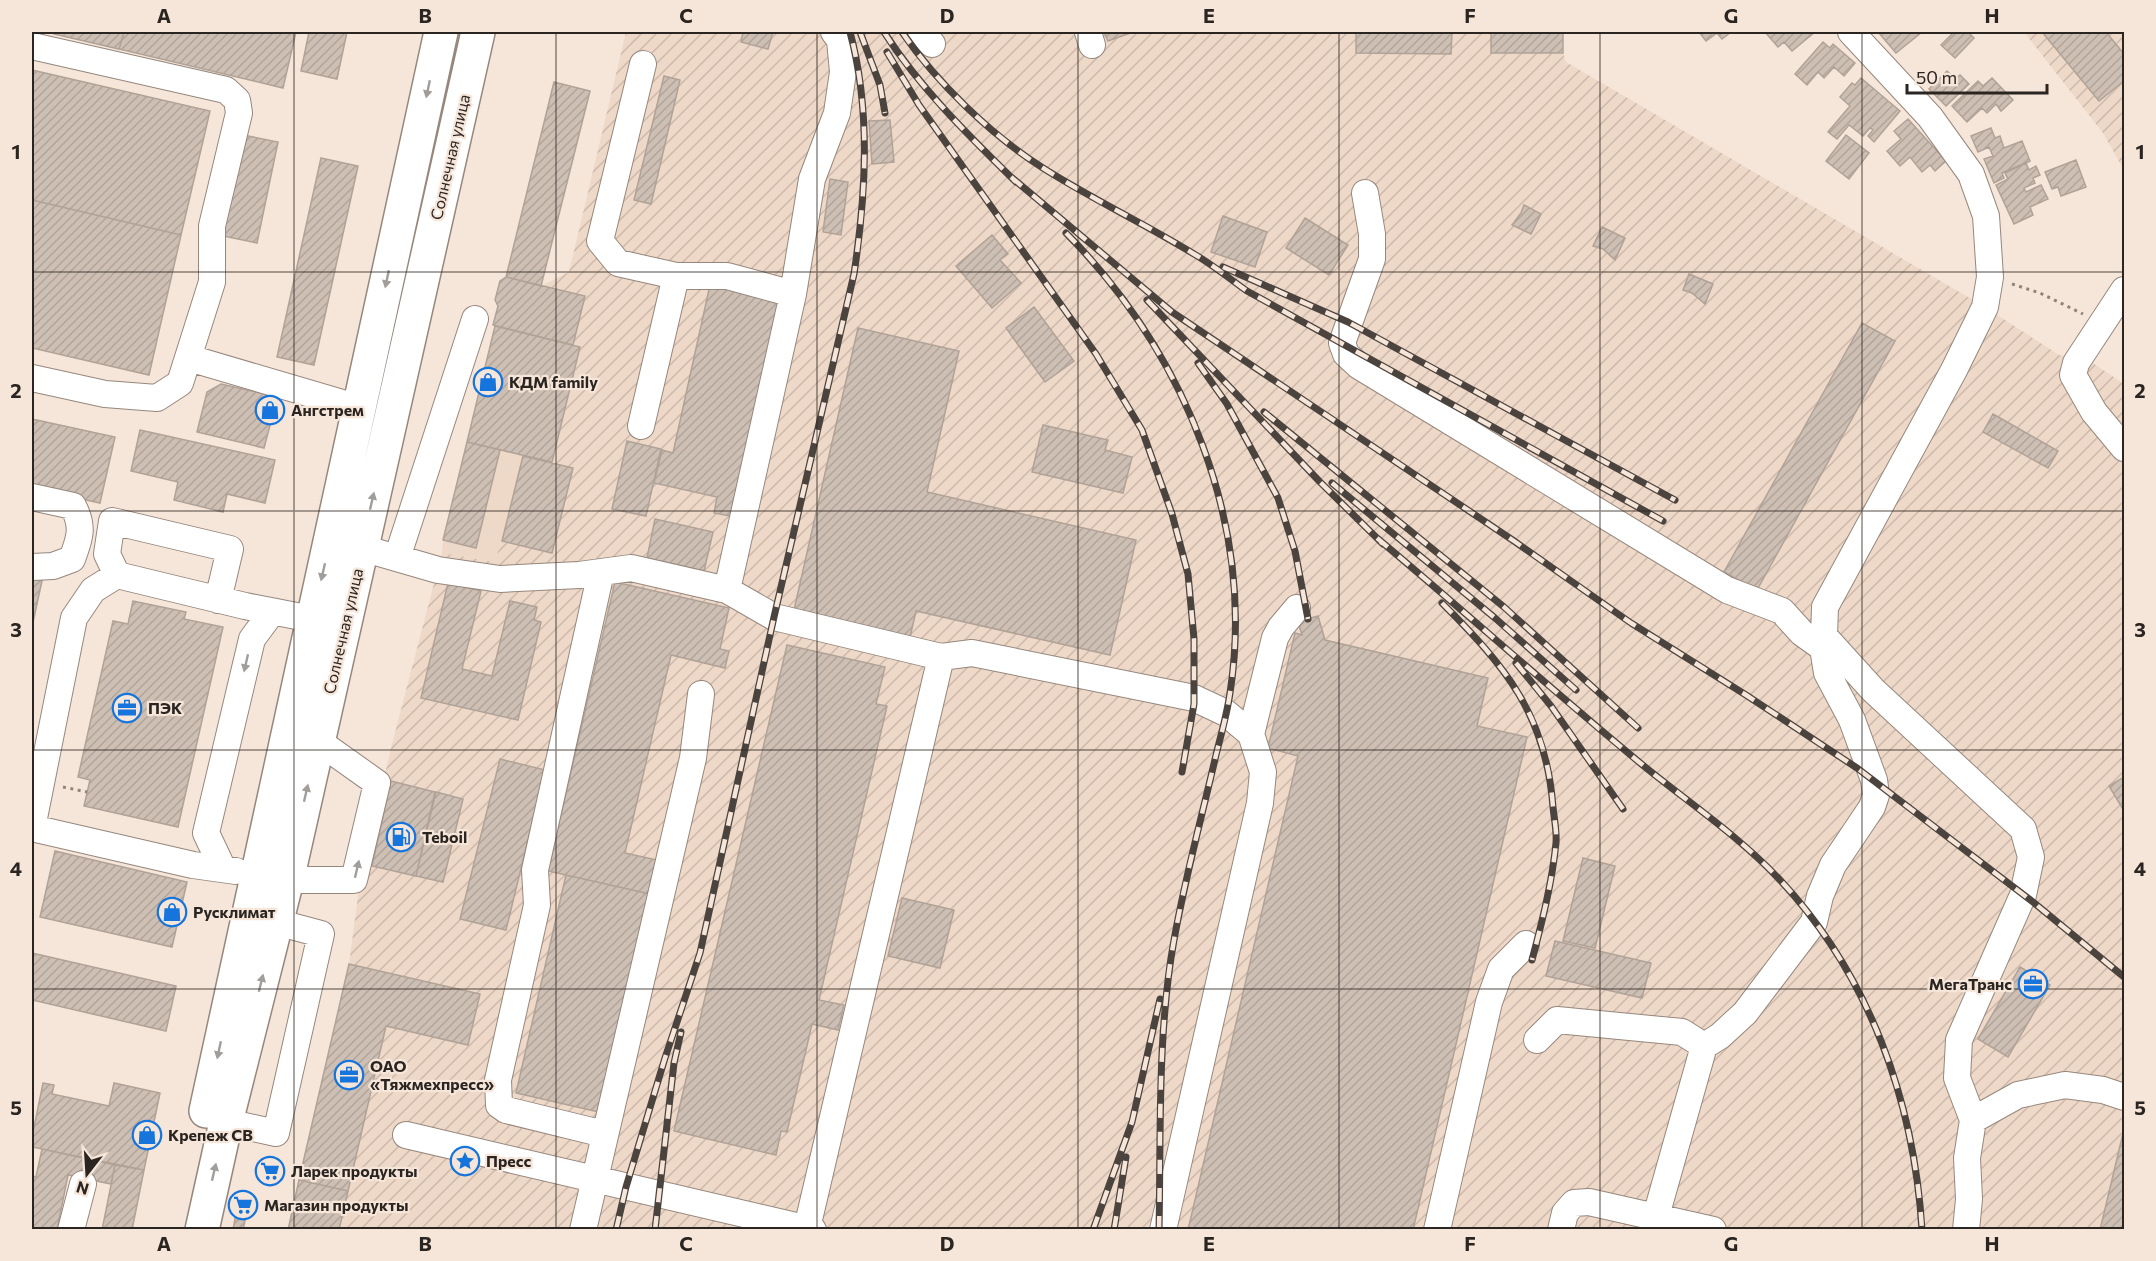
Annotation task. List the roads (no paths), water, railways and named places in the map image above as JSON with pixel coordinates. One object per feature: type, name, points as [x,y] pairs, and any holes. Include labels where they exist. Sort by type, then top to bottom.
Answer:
[{"type":"main road","name":"Солнечная улица","points":[[201,1230],[276,922],[272,877],[312,619],[441,32]]},
{"type":"main road","name":"Солнечная улица","points":[[179,1230],[272,877],[318,741],[478,32]]},
{"type":"street","points":[[727,590],[793,294],[812,179],[837,113],[843,72],[840,40],[834,32]]},
{"type":"street","points":[[1656,1216],[1704,1046],[1720,1036],[1745,1013],[1814,922],[1820,896],[1833,865],[1872,807],[1876,795],[1874,780],[1852,720],[1827,673],[1823,642],[1825,607],[1954,370],[1985,307],[1990,278],[1986,216],[1971,174],[1930,117],[1851,32]]},
{"type":"street","points":[[32,46],[226,90],[237,100],[239,113],[212,226],[212,282],[180,383],[158,398],[105,394],[32,378]]},
{"type":"street","points":[[643,64],[600,241],[618,263],[676,276],[727,276],[793,294]]},
{"type":"street","points":[[1365,193],[1372,234],[1372,259],[1342,343],[1346,354],[1359,366],[1728,590],[1782,610],[1802,633],[1823,642],[2023,829],[2031,857],[2023,895],[1959,1040],[1957,1078],[1973,1120],[1968,1158],[1969,1199],[1966,1230]]},
{"type":"street","points":[[641,426],[676,276]]},
{"type":"street","points":[[2124,290],[2076,363],[2073,375],[2094,412],[2124,448]]},
{"type":"street","points":[[397,558],[475,319]]},
{"type":"street","points":[[189,358],[359,408]]},
{"type":"street","points":[[32,497],[73,506],[80,519],[80,538],[72,559],[53,566],[32,567]]},
{"type":"street","points":[[117,575],[107,554],[112,521],[230,549],[218,600]]},
{"type":"street","points":[[362,548],[438,570],[500,579],[579,575],[631,568],[727,590],[774,617],[940,657],[972,653],[1194,698],[1226,713],[1251,734]]},
{"type":"street","points":[[601,572],[536,870],[537,905],[498,1080],[499,1105],[506,1110],[604,1134]]},
{"type":"street","points":[[312,619],[218,600],[117,575],[93,590],[75,618],[32,828],[223,870],[272,877],[354,880],[377,783],[318,741]]},
{"type":"street","points":[[1163,1230],[1260,803],[1263,772],[1251,734],[1275,638],[1281,627],[1298,608]]},
{"type":"street","points":[[223,870],[206,833],[252,639],[272,612]]},
{"type":"street","points":[[406,1135],[810,1229],[940,657]]},
{"type":"street","points":[[583,1230],[693,758],[702,694]]},
{"type":"street","points":[[226,1122],[276,1133],[321,934],[276,922]]},
{"type":"street","points":[[1437,1230],[1490,1002],[1501,969],[1526,944]]},
{"type":"street","points":[[1537,1040],[1557,1020],[1682,1032],[1704,1046]]},
{"type":"street","points":[[1973,1120],[2018,1095],[2065,1085],[2103,1090],[2124,1097]]},
{"type":"street","points":[[70,1230],[83,1185]]},
{"type":"street","points":[[1561,1230],[1564,1213],[1574,1203],[1589,1202],[1713,1230]]},
{"type":"railway","points":[[616,1230],[626,1187],[665,1058],[700,953],[774,617],[854,274],[864,183],[864,122],[857,62],[850,32]]},
{"type":"railway","points":[[860,32],[880,85],[885,113]]},
{"type":"railway","points":[[884,32],[929,92],[1016,182]]},
{"type":"railway","points":[[902,32],[931,70],[966,107],[1004,140],[1043,168],[1194,254],[1247,291],[1663,521]]},
{"type":"railway","points":[[887,52],[919,105],[1096,354],[1142,430],[1172,514],[1188,574],[1194,639],[1194,704],[1182,772]]},
{"type":"railway","points":[[1011,177],[1172,312],[1514,541],[1631,623],[1857,768],[2033,902],[2124,977]]},
{"type":"railway","points":[[1066,233],[1108,280],[1145,332],[1177,387],[1202,445],[1221,505],[1232,567],[1235,630],[1230,693],[1183,894],[1174,940],[1165,1012],[1162,1048],[1159,1230]]},
{"type":"railway","points":[[1223,267],[1348,322],[1675,500]]},
{"type":"railway","points":[[1147,300],[1320,482],[1383,544]]},
{"type":"railway","points":[[1198,363],[1227,404],[1278,498],[1295,551],[1308,619]]},
{"type":"railway","points":[[1264,412],[1504,607],[1638,728]]},
{"type":"railway","points":[[1332,483],[1495,618],[1576,690]]},
{"type":"railway","points":[[1377,538],[1606,734],[1747,848],[1780,880],[1811,917],[1839,956],[1862,998],[1897,1087],[1909,1134],[1922,1230]]},
{"type":"railway","points":[[1442,603],[1485,648],[1503,671],[1531,718],[1542,745],[1549,774],[1556,843],[1549,888],[1532,960]]},
{"type":"railway","points":[[1516,663],[1551,706],[1623,809]]},
{"type":"railway","points":[[1093,1230],[1132,1122],[1160,999]]},
{"type":"railway","points":[[655,1230],[674,1063],[681,1032]]},
{"type":"railway","points":[[1114,1230],[1126,1157]]},
{"type":"place","name":"КДМ family","points":[[488,382]]},
{"type":"place","name":"Ангстрем","points":[[270,410]]},
{"type":"place","name":"ПЭК","points":[[127,708]]},
{"type":"place","name":"Teboil","points":[[401,837]]},
{"type":"place","name":"Русклимат","points":[[172,912]]},
{"type":"place","name":"МегаТранс","points":[[2033,984]]},
{"type":"place","name":"ОАО «Тяжмехпресс»","points":[[349,1075]]},
{"type":"place","name":"Крепеж СВ","points":[[147,1135]]},
{"type":"place","name":"Пресс","points":[[465,1161]]},
{"type":"place","name":"Ларек продукты","points":[[270,1171]]},
{"type":"place","name":"Магазин продукты","points":[[243,1205]]}]
